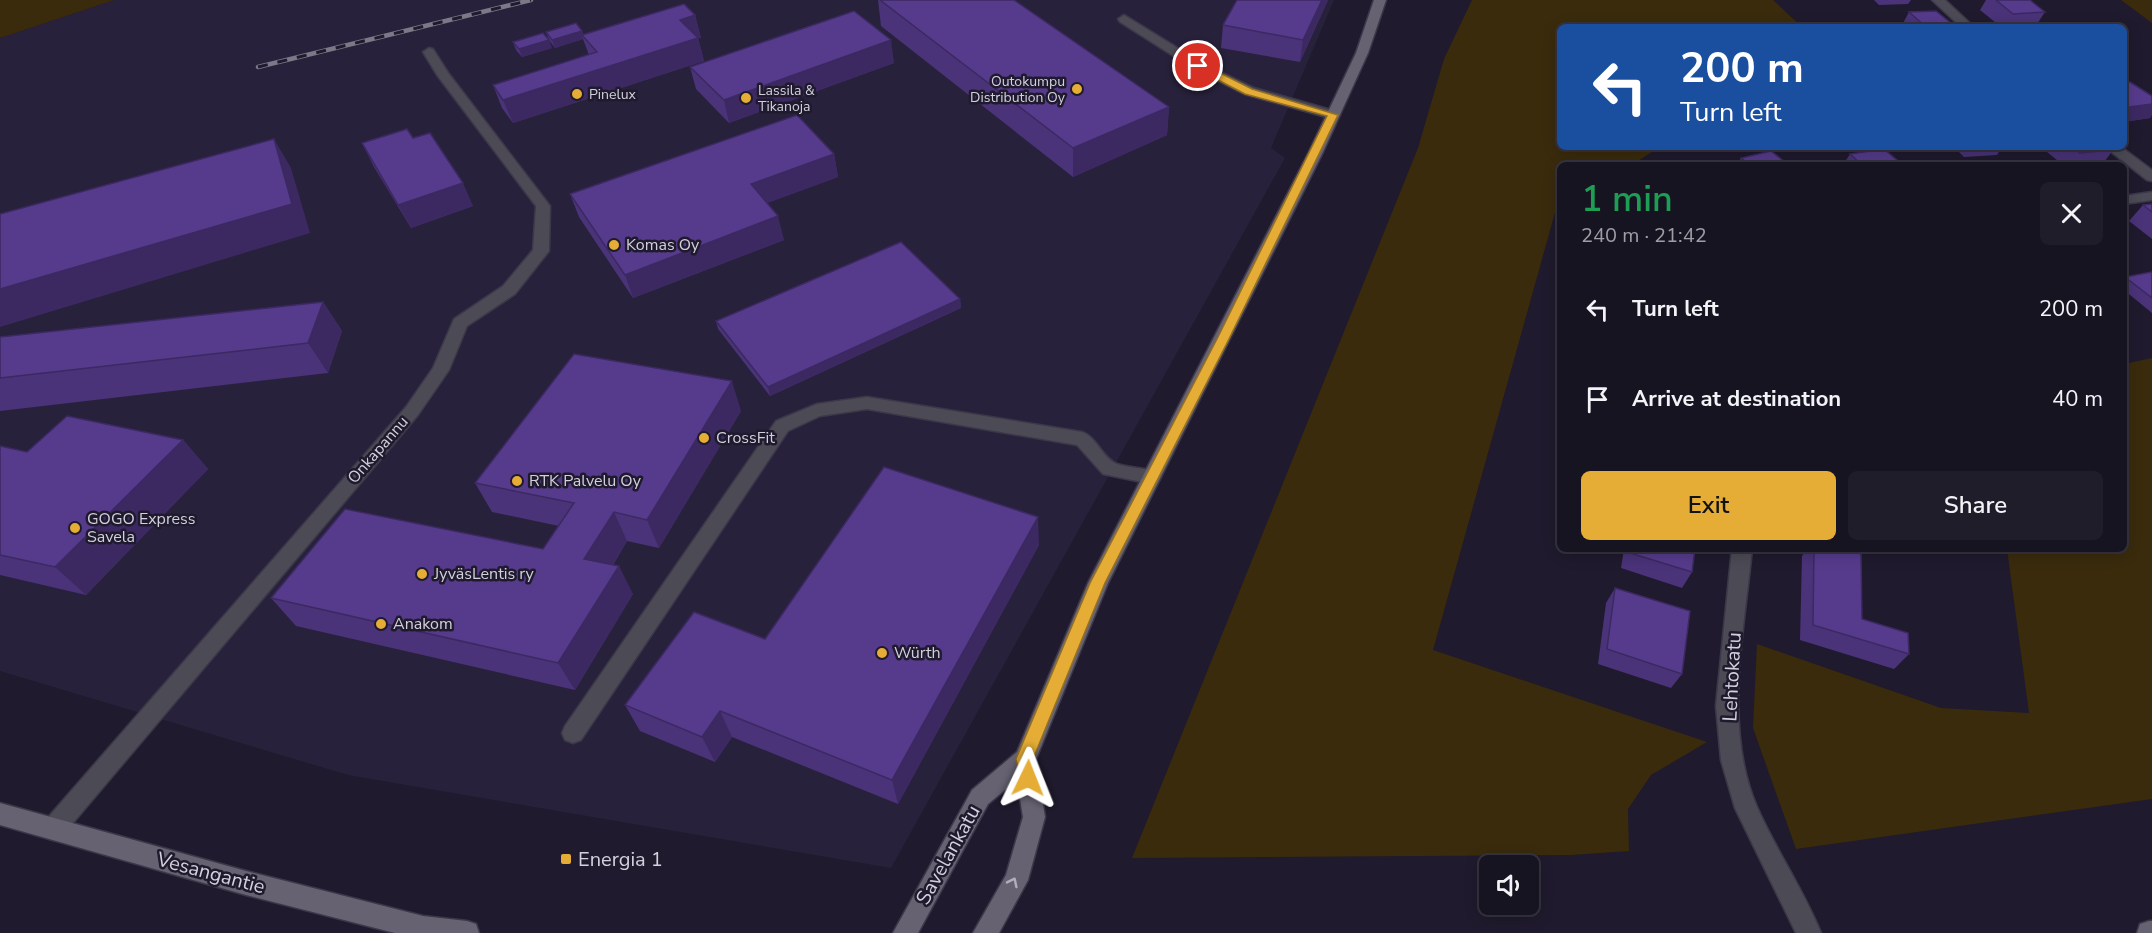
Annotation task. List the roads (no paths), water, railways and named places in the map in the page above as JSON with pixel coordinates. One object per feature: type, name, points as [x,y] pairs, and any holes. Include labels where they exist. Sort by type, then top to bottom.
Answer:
[{"type":"main road","name":"Savelankatu","points":[[905,933],[980,797],[1025,759],[1098,583],[1223,339],[1333,115],[1362,53],[1380,0]]},
{"type":"main road","points":[[985,933],[1016,880],[1034,817],[1025,759]]},
{"type":"main road","name":"Vesangantie","points":[[0,814],[246,883],[428,930],[467,933]]},
{"type":"street","points":[[1938,0],[1965,24]]},
{"type":"street","points":[[1124,19],[1198,66],[1249,92],[1333,115]]},
{"type":"street","name":"Onkapannu","points":[[53,829],[412,411],[441,370],[460,323],[509,290],[542,251],[543,206],[429,52]]},
{"type":"street","points":[[2116,150],[2152,177]]},
{"type":"street","points":[[2127,200],[2152,196]]},
{"type":"street","points":[[573,733],[782,426],[817,410],[867,403],[1082,439],[1109,468],[1152,477]]},
{"type":"street","name":"Lehtokatu","points":[[1742,552],[1727,706],[1732,760],[1746,808],[1809,933]]},
{"type":"railway","points":[[258,67],[531,0]]},
{"type":"place","name":"Outokumpu Distribution Oy","points":[[1077,89]]},
{"type":"place","name":"Pinelux","points":[[577,94]]},
{"type":"place","name":"Lassila & Tikanoja","points":[[746,98]]},
{"type":"place","name":"Komas Oy","points":[[614,245]]},
{"type":"place","name":"CrossFit","points":[[704,438]]},
{"type":"place","name":"RTK Palvelu Oy","points":[[517,481]]},
{"type":"place","name":"GOGO Express Savela","points":[[75,528]]},
{"type":"place","name":"JyväsLentis ry","points":[[422,574]]},
{"type":"place","name":"Anakom","points":[[381,624]]},
{"type":"place","name":"Würth","points":[[882,653]]},
{"type":"place","name":"Energia 1","points":[[566,859]]}]
